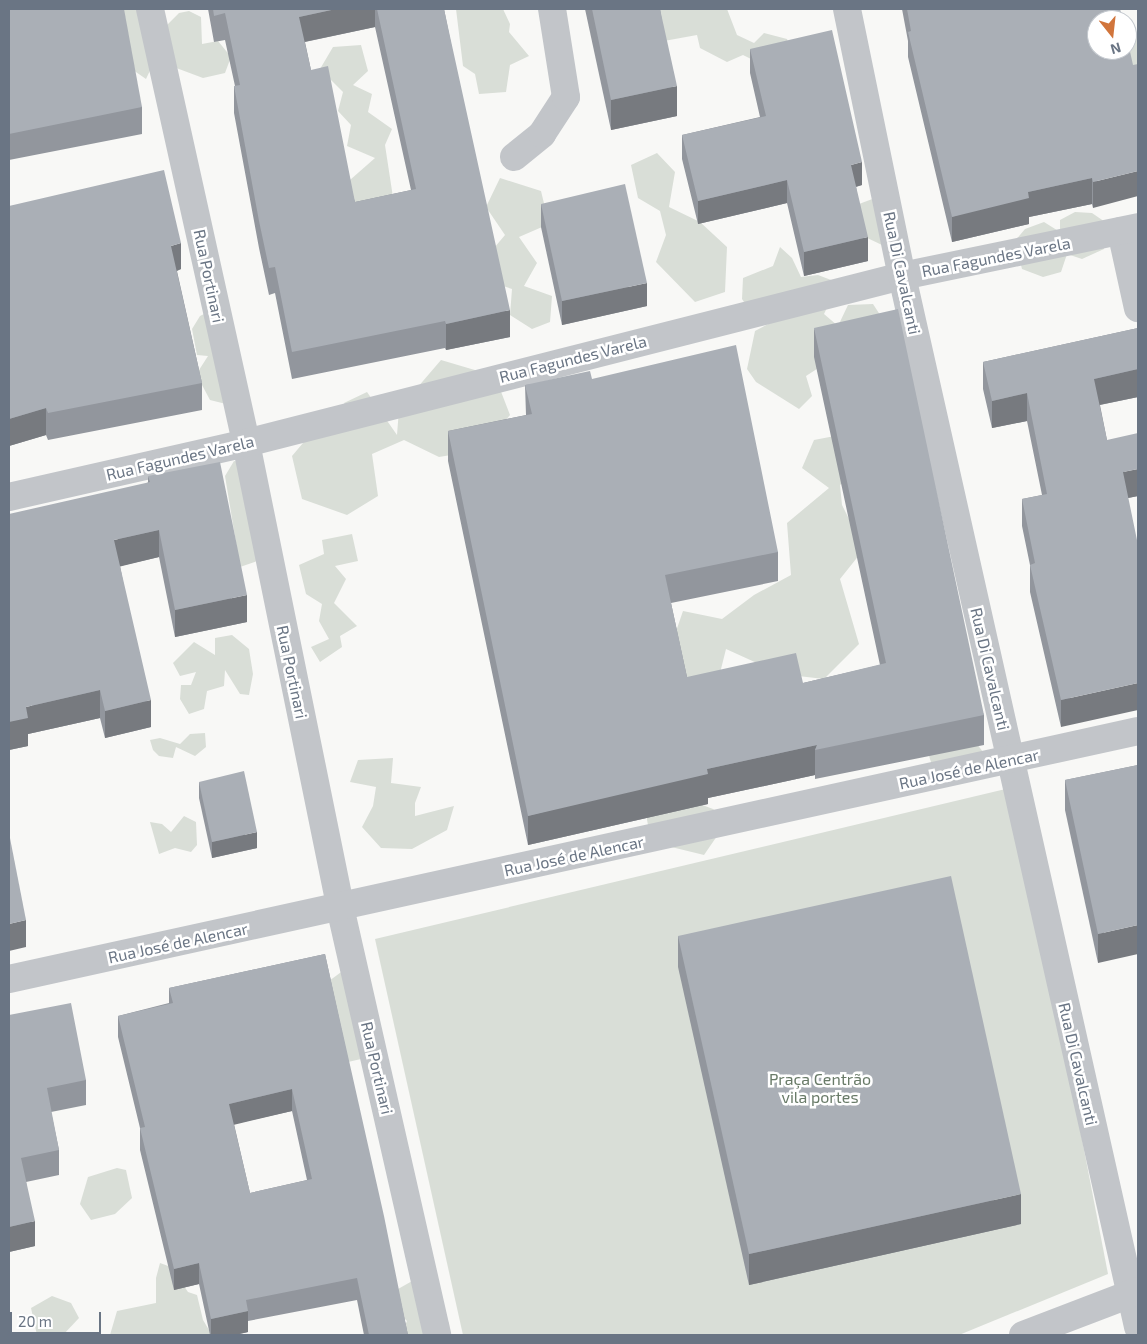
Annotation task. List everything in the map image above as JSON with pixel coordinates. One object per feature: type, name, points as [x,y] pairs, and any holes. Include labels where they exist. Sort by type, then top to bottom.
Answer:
[{"type":"street","name":"Rua Portinari","points":[[150,9],[246,443],[340,907],[437,1335]]},
{"type":"street","points":[[514,157],[542,134],[566,97],[552,9]]},
{"type":"street","name":"Rua Di Cavalcanti","points":[[847,9],[902,276],[1010,760],[1134,1292],[1138,1327]]},
{"type":"street","name":"Rua Fagundes Varela","points":[[9,497],[246,443],[902,276],[1130,229]]},
{"type":"street","points":[[1130,229],[1138,308]]},
{"type":"street","name":"Rua José de Alencar","points":[[9,979],[1138,731]]},
{"type":"street","points":[[1023,1335],[1134,1292]]},
{"type":"green space","points":[[119,9],[163,9],[166,26],[179,13],[189,11],[201,17],[202,44],[218,41],[231,57],[225,73],[203,78],[155,60],[146,79],[133,70]]},
{"type":"green space","points":[[456,9],[503,9],[510,24],[509,32],[529,56],[510,65],[506,92],[479,94],[475,74],[463,66]]},
{"type":"green space","points":[[637,9],[727,9],[737,35],[754,43],[764,33],[787,39],[792,52],[757,62],[743,55],[727,62],[700,48],[697,35],[664,41]]},
{"type":"green space","points":[[1137,31],[1138,106],[1114,60],[1137,60]]},
{"type":"green space","points":[[361,45],[368,71],[353,85],[372,94],[368,112],[392,129],[385,145],[396,217],[359,221],[342,187],[375,158],[347,146],[351,125],[338,111],[343,92],[320,69],[333,47]]},
{"type":"green space","points":[[657,153],[675,172],[669,207],[700,222],[727,247],[725,292],[695,302],[656,262],[666,235],[660,211],[638,198],[631,165]]},
{"type":"green space","points":[[500,178],[541,191],[549,224],[519,237],[537,263],[524,286],[552,296],[550,322],[532,329],[510,315],[512,289],[488,281],[489,254],[505,235],[486,207]]},
{"type":"green space","points":[[875,198],[882,245],[861,235],[859,204]]},
{"type":"green space","points":[[1075,212],[1092,213],[1108,224],[1104,249],[1082,259],[1067,254],[1061,272],[1043,277],[1022,269],[1015,241],[1025,229],[1044,222],[1060,232],[1060,220]]},
{"type":"green space","points":[[780,247],[792,258],[801,277],[818,275],[839,283],[824,314],[838,326],[848,305],[873,304],[886,324],[806,376],[812,396],[799,409],[756,382],[747,369],[755,331],[774,321],[755,318],[742,299],[743,278],[773,266]]},
{"type":"green space","points":[[210,311],[226,404],[210,400],[202,385],[199,370],[208,356],[197,355],[192,329],[200,316]]},
{"type":"green space","points":[[441,360],[495,376],[510,415],[481,450],[439,457],[404,440],[372,454],[378,496],[347,515],[302,499],[292,456],[314,430],[355,425],[344,403],[367,392],[397,435],[399,409]]},
{"type":"green space","points":[[845,434],[859,467],[840,485],[842,505],[864,549],[840,579],[859,644],[824,679],[781,674],[726,649],[717,685],[689,686],[672,643],[683,611],[722,619],[754,595],[791,575],[787,523],[829,488],[802,468],[814,440]]},
{"type":"green space","points":[[234,461],[258,464],[260,560],[240,567],[225,476]]},
{"type":"green space","points":[[352,534],[358,561],[335,566],[346,579],[334,603],[357,626],[340,636],[342,647],[320,662],[311,647],[329,639],[319,621],[322,604],[306,594],[299,565],[324,554],[322,540]]},
{"type":"green space","points":[[232,635],[249,649],[253,674],[249,695],[240,694],[225,670],[224,686],[207,691],[204,709],[189,714],[180,699],[181,685],[191,685],[196,672],[180,676],[173,663],[194,642],[215,655],[215,638]]},
{"type":"green space","points":[[205,733],[206,747],[195,756],[176,747],[173,758],[159,756],[153,750],[150,740],[160,738],[180,744],[190,734]]},
{"type":"green space","points":[[971,736],[989,760],[934,771],[928,753]]},
{"type":"green space","points":[[393,758],[391,783],[421,787],[415,803],[415,816],[454,806],[447,830],[412,849],[381,848],[362,827],[373,806],[376,787],[350,782],[358,760]]},
{"type":"green space","name":"Praça Centrão vila portes","points":[[1014,787],[1108,1274],[959,1335],[463,1335],[375,939]]},
{"type":"green space","points":[[676,795],[713,809],[728,820],[704,855],[651,842],[646,814]]},
{"type":"green space","points":[[184,816],[196,822],[197,845],[191,852],[175,848],[159,854],[150,822],[162,824],[171,832]]},
{"type":"green space","points":[[344,970],[374,1056],[348,1062],[318,989]]},
{"type":"green space","points":[[117,1168],[126,1170],[132,1198],[115,1214],[91,1220],[80,1204],[88,1177]]},
{"type":"green space","points":[[160,1263],[171,1267],[188,1292],[197,1295],[203,1320],[212,1335],[110,1335],[117,1311],[156,1303],[156,1278]]},
{"type":"green space","points":[[414,1280],[437,1302],[449,1323],[450,1335],[401,1335],[407,1321],[402,1316],[398,1289]]},
{"type":"green space","points":[[52,1296],[71,1303],[79,1318],[63,1335],[37,1335],[31,1308]]},
{"type":"building","points":[[9,9],[124,9],[142,107],[9,134]]},
{"type":"building","points":[[213,9],[336,9],[299,17],[311,70],[328,66],[355,202],[416,189],[377,9],[444,9],[510,310],[446,324],[445,321],[292,352],[275,267],[269,268],[259,221],[234,86],[240,85],[225,13],[214,16]]},
{"type":"building","points":[[592,9],[660,9],[677,86],[611,100]]},
{"type":"building","points":[[907,9],[1120,9],[1087,10],[1087,60],[1132,60],[1133,65],[1138,64],[1138,171],[1093,182],[1092,178],[1028,192],[1029,198],[952,217],[908,32],[911,31]]},
{"type":"building","points":[[832,30],[862,162],[851,165],[868,237],[804,252],[787,180],[698,201],[682,135],[766,116],[750,49]]},
{"type":"building","points":[[164,170],[181,243],[171,246],[202,383],[48,413],[46,408],[9,419],[9,206]]},
{"type":"building","points":[[625,184],[647,283],[562,301],[541,204]]},
{"type":"building","points":[[898,309],[984,715],[815,750],[817,745],[707,769],[708,774],[528,816],[448,431],[532,414],[525,385],[590,371],[592,379],[736,345],[778,552],[665,575],[687,677],[796,653],[803,683],[886,663],[814,328]]},
{"type":"building","points":[[1138,328],[1138,369],[1094,379],[1107,440],[1138,433],[1138,469],[1123,472],[1138,540],[1138,683],[1061,700],[1030,565],[1035,563],[1022,499],[1047,494],[1027,393],[992,401],[983,362]]},
{"type":"building","points":[[220,462],[247,595],[175,610],[159,530],[114,540],[151,700],[105,711],[100,690],[26,707],[28,718],[9,722],[9,514],[150,482],[148,476]]},
{"type":"building","points":[[1138,765],[1138,925],[1098,934],[1065,780]]},
{"type":"building","points":[[244,771],[257,832],[212,842],[199,782]]},
{"type":"building","points":[[9,833],[26,920],[9,924]]},
{"type":"building","points":[[951,876],[1021,1194],[749,1254],[678,936]]},
{"type":"building","points":[[325,954],[384,1216],[408,1335],[369,1335],[357,1278],[246,1300],[248,1311],[211,1319],[199,1263],[174,1269],[140,1128],[145,1127],[118,1016],[173,1003],[169,988]],"holes":[[[292,1089],[312,1179],[250,1193],[229,1104]]]},
{"type":"building","points":[[71,1003],[86,1080],[47,1088],[59,1150],[21,1158],[35,1221],[9,1227],[9,1015]]}]
